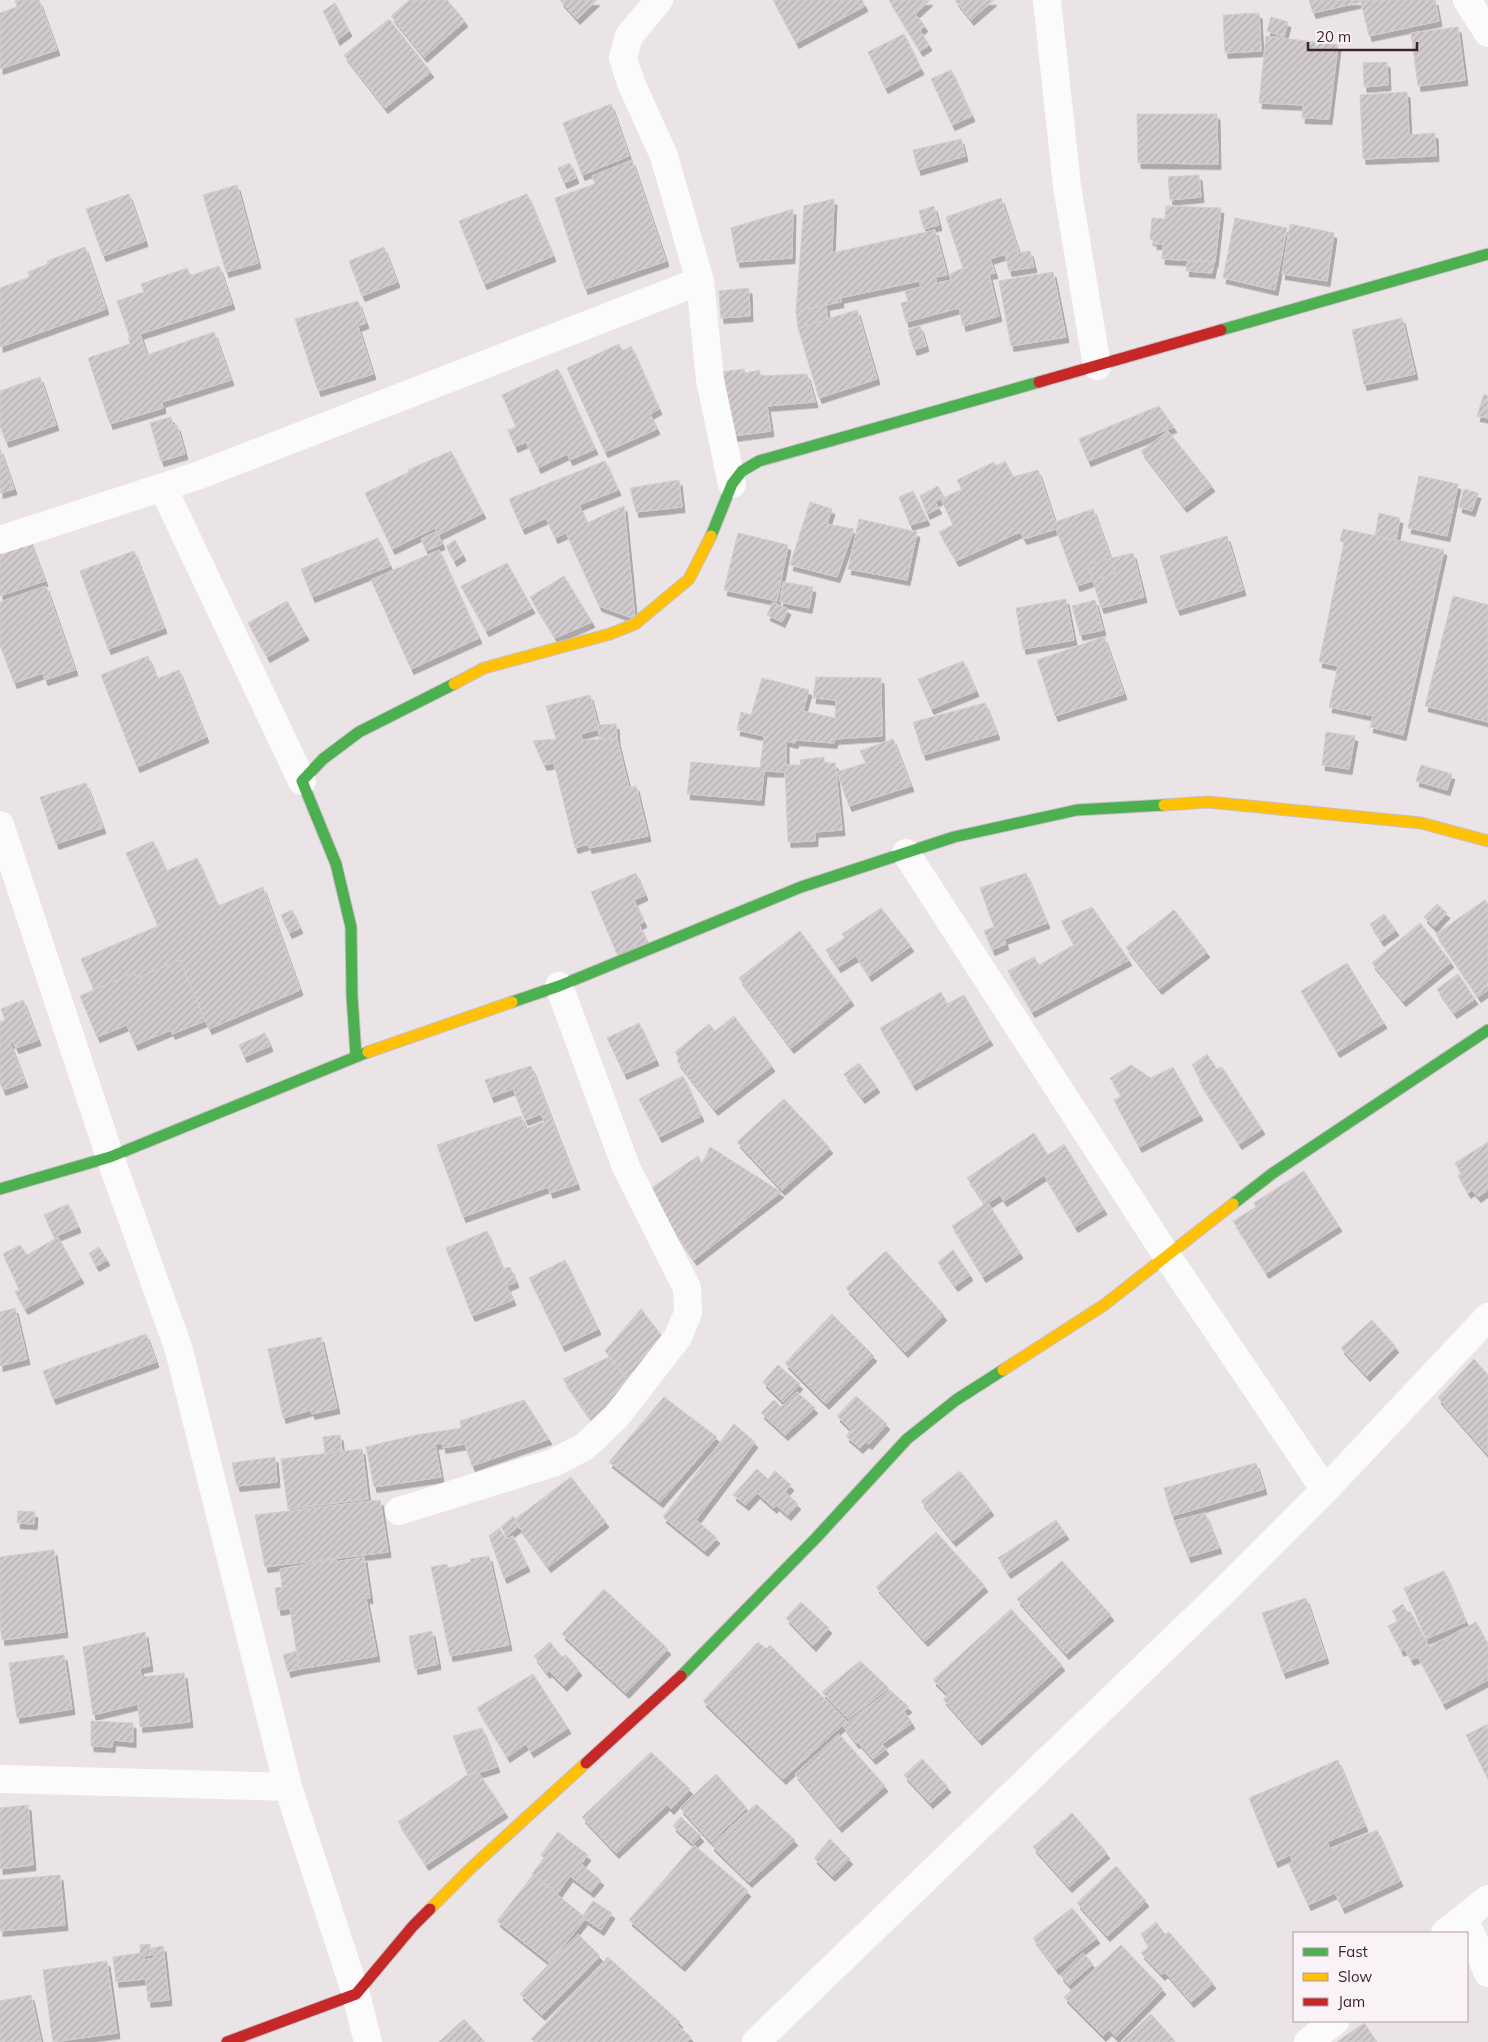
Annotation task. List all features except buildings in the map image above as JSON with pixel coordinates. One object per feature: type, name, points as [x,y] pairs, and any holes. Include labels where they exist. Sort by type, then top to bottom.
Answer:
[{"type":"street","points":[[659,0],[629,36],[624,58],[631,83],[664,156],[700,281],[710,380],[732,484]]},
{"type":"street","points":[[1047,0],[1067,186],[1098,366]]},
{"type":"street","points":[[1467,0],[1488,32]]},
{"type":"street","points":[[302,781],[323,759],[359,732],[484,668],[610,634],[635,624],[688,579],[715,529],[732,484],[742,471],[759,461],[1488,254]]},
{"type":"street","points":[[0,540],[197,476],[700,281]]},
{"type":"street","points":[[163,488],[302,781],[336,864],[351,927],[352,996],[356,1056]]},
{"type":"street","points":[[0,1189],[110,1157],[356,1056],[559,986],[801,887],[954,837],[1077,810],[1208,802],[1421,823],[1488,841]]},
{"type":"street","points":[[0,825],[110,1157],[179,1350],[288,1787],[356,1994],[368,2042]]},
{"type":"street","points":[[906,853],[1167,1256],[1325,1490]]},
{"type":"street","points":[[399,1511],[553,1463],[584,1447],[616,1417],[678,1337],[688,1313],[688,1288],[626,1167],[559,986]]},
{"type":"street","points":[[227,2042],[356,1994],[413,1926],[472,1867],[699,1660],[816,1538],[907,1439],[956,1400],[1104,1304],[1272,1173],[1488,1030]]},
{"type":"street","points":[[756,2042],[1231,1584],[1325,1490],[1488,1317]]},
{"type":"street","points":[[0,1779],[288,1787]]},
{"type":"street","points":[[1454,1926],[1488,1899]]},
{"type":"street","points":[[1468,1945],[1488,1973]]},
{"type":"street","points":[[1308,2042],[1333,2022]]},
{"type":"traffic: fast","points":[[1221,330],[1488,254]]},
{"type":"traffic: fast","points":[[711,536],[732,484],[742,471],[759,461],[1039,382]]},
{"type":"traffic: fast","points":[[356,1056],[352,996],[351,927],[336,864],[302,781],[323,759],[359,732],[454,684]]},
{"type":"traffic: fast","points":[[512,1002],[559,986],[801,887],[954,837],[1077,810],[1164,805]]},
{"type":"traffic: fast","points":[[1233,1204],[1273,1173],[1488,1030]]},
{"type":"traffic: fast","points":[[0,1189],[110,1157],[368,1052]]},
{"type":"traffic: fast","points":[[681,1676],[816,1538],[907,1439],[956,1400],[1003,1370]]},
{"type":"traffic: slow","points":[[454,684],[484,668],[610,634],[635,624],[689,579],[711,536]]},
{"type":"traffic: slow","points":[[1164,805],[1208,802],[1421,823],[1488,841]]},
{"type":"traffic: slow","points":[[368,1052],[512,1002]]},
{"type":"traffic: slow","points":[[1003,1370],[1104,1305],[1233,1204]]},
{"type":"traffic: slow","points":[[430,1909],[472,1867],[586,1763]]},
{"type":"traffic: jam","points":[[1039,382],[1221,330]]},
{"type":"traffic: jam","points":[[586,1763],[681,1676]]},
{"type":"traffic: jam","points":[[227,2042],[356,1994],[413,1926],[430,1909]]}]
